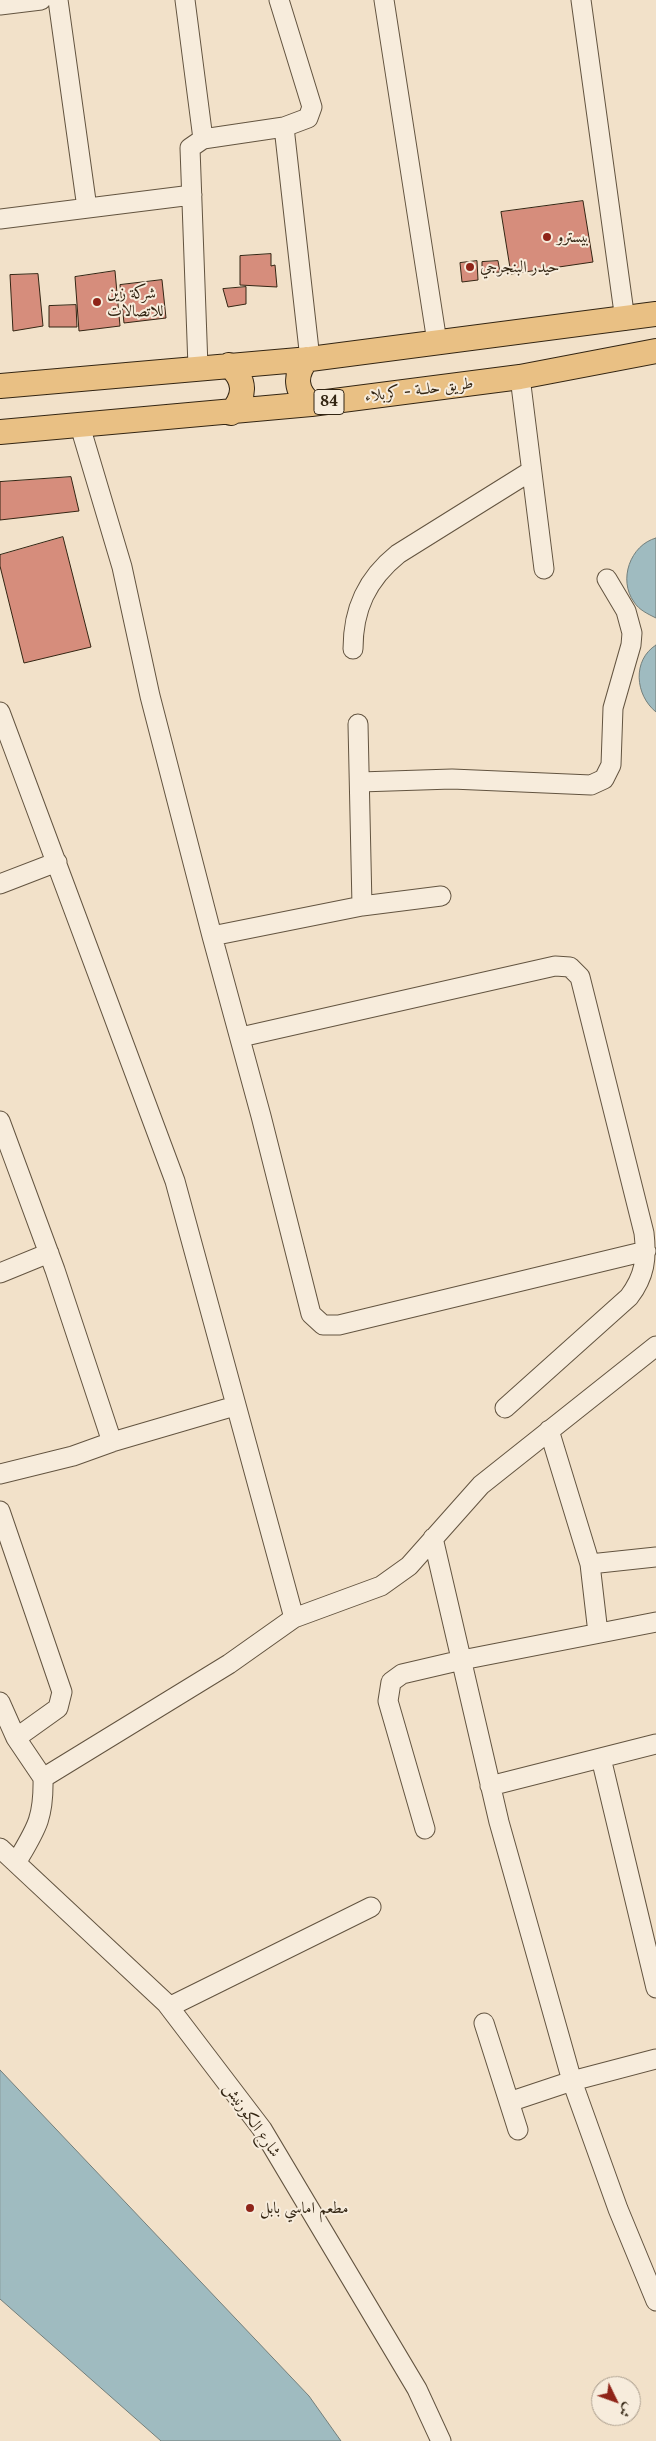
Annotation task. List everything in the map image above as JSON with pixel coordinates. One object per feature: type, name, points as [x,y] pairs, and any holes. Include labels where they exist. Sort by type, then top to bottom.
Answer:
[{"type":"main road","points":[[0,386],[198,367],[309,359],[625,320],[656,314]]},
{"type":"main road","name":"طريق حلــة - كربلاء","points":[[0,432],[231,413],[311,404],[520,377],[656,351]]},
{"type":"main road","points":[[309,359],[299,370],[297,383],[303,398],[311,404]]},
{"type":"main road","points":[[229,365],[237,372],[243,387],[241,399],[231,413]]},
{"type":"street","points":[[0,6],[41,0]]},
{"type":"street","points":[[58,0],[87,208]]},
{"type":"street","points":[[185,0],[203,139]]},
{"type":"street","points":[[198,367],[190,148],[203,139],[284,127],[308,118],[312,107],[280,0]]},
{"type":"street","points":[[384,0],[437,342]]},
{"type":"street","points":[[581,0],[625,320]]},
{"type":"street","points":[[284,127],[309,359]]},
{"type":"street","points":[[0,219],[192,195]]},
{"type":"street","points":[[520,377],[544,569]]},
{"type":"street","points":[[80,426],[122,567],[150,696],[212,936],[241,1036],[310,1314],[323,1324],[339,1325],[646,1251]]},
{"type":"street","points":[[353,649],[356,612],[372,580],[384,566],[398,554],[531,471]]},
{"type":"street","points":[[360,782],[452,779],[591,785],[604,779],[611,765],[613,708],[632,645],[628,616],[607,579]]},
{"type":"street","points":[[0,712],[175,1181],[294,1618]]},
{"type":"street","points":[[358,724],[362,906]]},
{"type":"street","points":[[0,884],[57,862]]},
{"type":"street","points":[[212,936],[362,906],[441,896]]},
{"type":"street","points":[[241,1036],[556,966],[570,967],[576,972],[583,985],[646,1251],[643,1274],[629,1297],[505,1408]]},
{"type":"street","points":[[0,1121],[49,1253],[112,1442]]},
{"type":"street","points":[[0,1272],[49,1253]]},
{"type":"street","points":[[42,1778],[229,1664],[294,1618],[381,1586],[409,1566],[481,1484],[549,1430],[653,1356]]},
{"type":"street","points":[[0,1474],[73,1456],[112,1442],[235,1406]]},
{"type":"street","points":[[549,1430],[590,1564],[598,1633]]},
{"type":"street","points":[[0,1511],[62,1692],[58,1708],[16,1738]]},
{"type":"street","points":[[433,1538],[490,1786],[572,2081],[618,2209],[656,2301]]},
{"type":"street","points":[[590,1564],[656,1558]]},
{"type":"street","points":[[425,1829],[388,1701],[391,1682],[402,1674],[462,1660],[656,1622]]},
{"type":"street","points":[[0,1702],[16,1738],[42,1778],[43,1804],[39,1824],[16,1863]]},
{"type":"street","points":[[490,1786],[656,1744]]},
{"type":"street","points":[[601,1758],[656,1988]]},
{"type":"street","name":"شارع الكورنيش","points":[[0,1848],[169,2007],[262,2129],[418,2389],[441,2441]]},
{"type":"street","points":[[169,2007],[371,1907]]},
{"type":"street","points":[[484,2023],[518,2130]]},
{"type":"street","points":[[508,2102],[572,2081],[656,2059]]},
{"type":"water","points":[[656,538],[656,618],[644,612],[636,605],[629,593],[627,574],[629,564],[639,548]]},
{"type":"water","points":[[656,645],[656,712],[644,696],[639,678],[643,659],[648,651]]},
{"type":"water","points":[[0,2070],[309,2396],[341,2441],[161,2441],[0,2299]]},
{"type":"building","name":"بيسترو","points":[[583,201],[593,262],[511,274],[501,212]]},
{"type":"building","points":[[271,254],[271,266],[275,265],[277,287],[240,285],[240,256]]},
{"type":"building","points":[[477,261],[478,280],[462,282],[460,263]]},
{"type":"building","points":[[498,261],[500,272],[482,273],[482,262]]},
{"type":"building","name":"شركة زين للاتصالات","points":[[115,271],[120,326],[79,331],[75,277]]},
{"type":"building","points":[[38,274],[43,326],[13,331],[10,275]]},
{"type":"building","points":[[162,280],[166,318],[124,323],[120,285]]},
{"type":"building","points":[[246,287],[246,304],[228,307],[223,289]]},
{"type":"building","points":[[76,305],[77,327],[49,327],[49,306]]},
{"type":"building","points":[[71,477],[79,511],[0,520],[0,482]]},
{"type":"building","points":[[63,537],[91,647],[24,663],[0,566],[0,555]]},
{"type":"place","name":"بيسترو","points":[[547,237]]},
{"type":"place","name":"حيدر البنجرجي","points":[[470,267]]},
{"type":"place","name":"شركة زين للاتصالات","points":[[97,302]]},
{"type":"place","name":"مطعم اماسي بابل","points":[[250,2208]]}]
